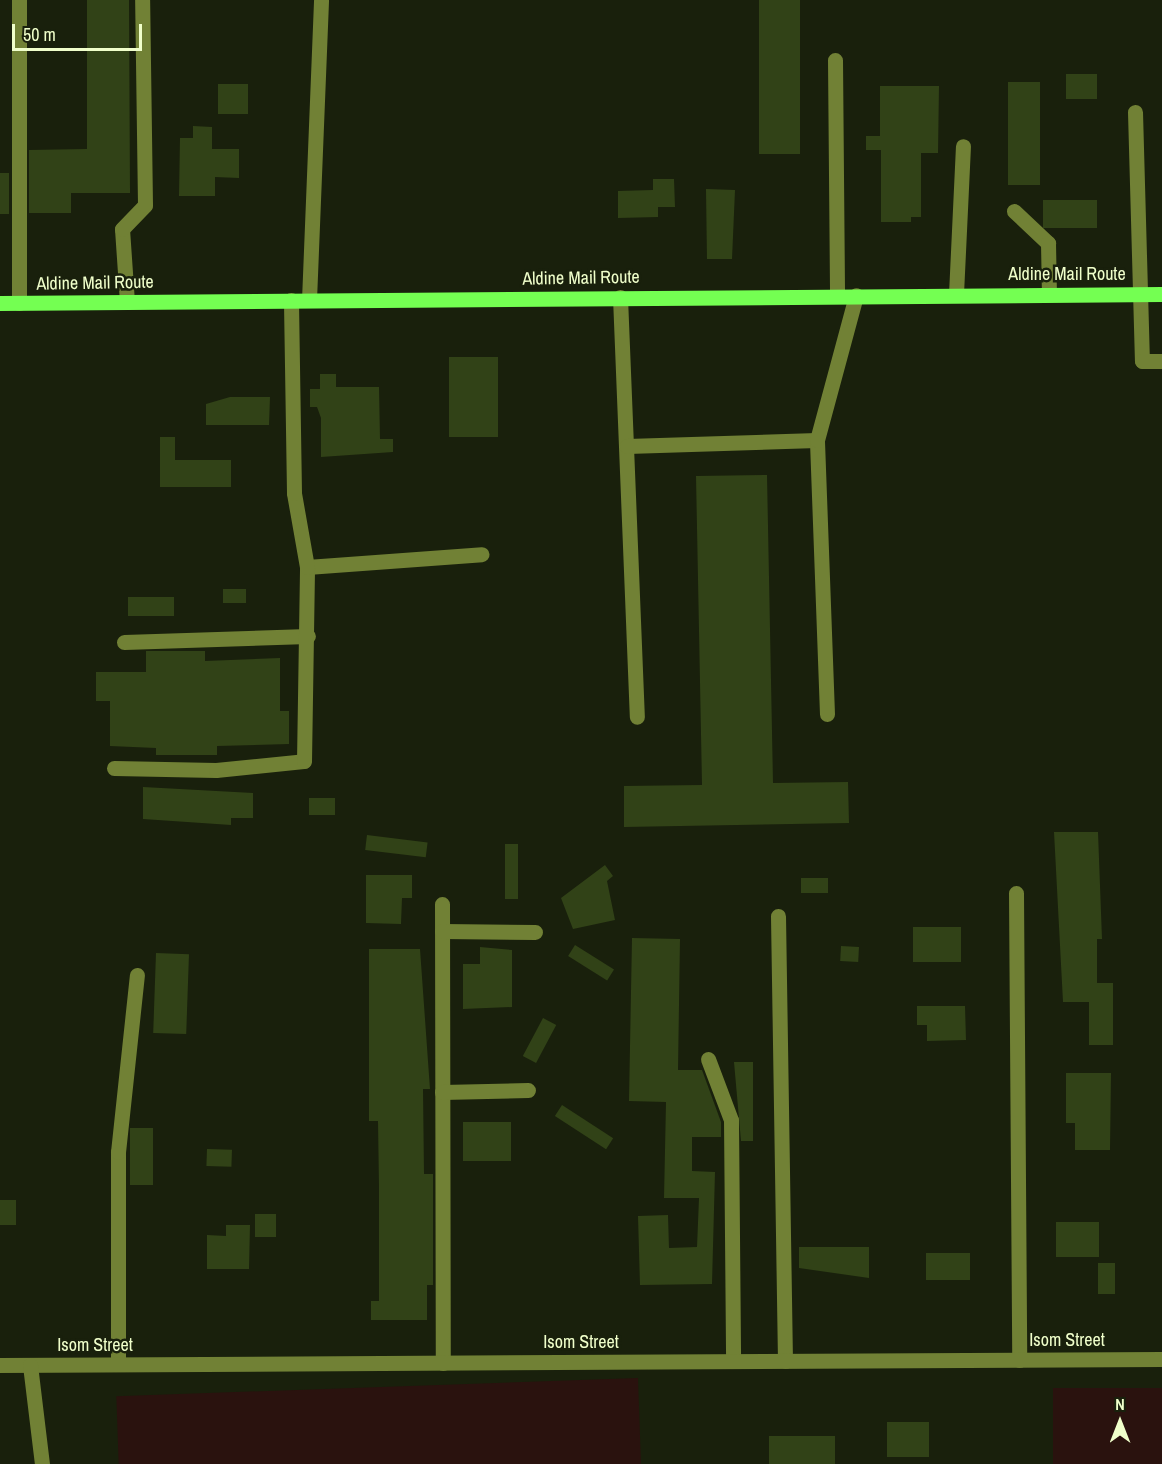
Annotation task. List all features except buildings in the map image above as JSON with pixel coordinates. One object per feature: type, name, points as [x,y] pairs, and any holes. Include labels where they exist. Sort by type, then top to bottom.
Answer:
[{"type":"main road","name":"Aldine Mail Route","points":[[0,303],[1162,294]]},
{"type":"street","points":[[19,0],[19,303]]},
{"type":"street","points":[[127,302],[122,229],[144,205],[142,0]]},
{"type":"street","points":[[309,300],[321,0]]},
{"type":"street","points":[[835,60],[837,295]]},
{"type":"street","points":[[1135,112],[1143,294],[1143,361],[1162,361]]},
{"type":"street","points":[[956,294],[963,146]]},
{"type":"street","points":[[1014,211],[1048,243],[1049,294]]},
{"type":"street","points":[[827,714],[817,440],[856,295]]},
{"type":"street","points":[[620,297],[637,717]]},
{"type":"street","points":[[114,768],[216,771],[304,761],[308,636],[307,567],[294,493],[291,300]]},
{"type":"street","points":[[627,446],[817,440]]},
{"type":"street","points":[[307,567],[482,554]]},
{"type":"street","points":[[124,642],[308,636]]},
{"type":"street","points":[[1016,893],[1019,1360]]},
{"type":"street","points":[[442,904],[443,1363]]},
{"type":"street","points":[[778,916],[785,1361]]},
{"type":"street","points":[[442,931],[535,932]]},
{"type":"street","points":[[118,1364],[118,1152],[137,975]]},
{"type":"street","points":[[708,1059],[731,1120],[733,1361]]},
{"type":"street","points":[[442,1092],[528,1090]]},
{"type":"street","name":"Isom Street","points":[[0,1365],[1162,1359]]},
{"type":"street","points":[[30,1365],[42,1464]]},
{"type":"shaded area","points":[[638,1378],[641,1464],[119,1464],[116,1396]]},
{"type":"shaded area","points":[[1053,1388],[1162,1388],[1162,1464],[1053,1464]]}]
